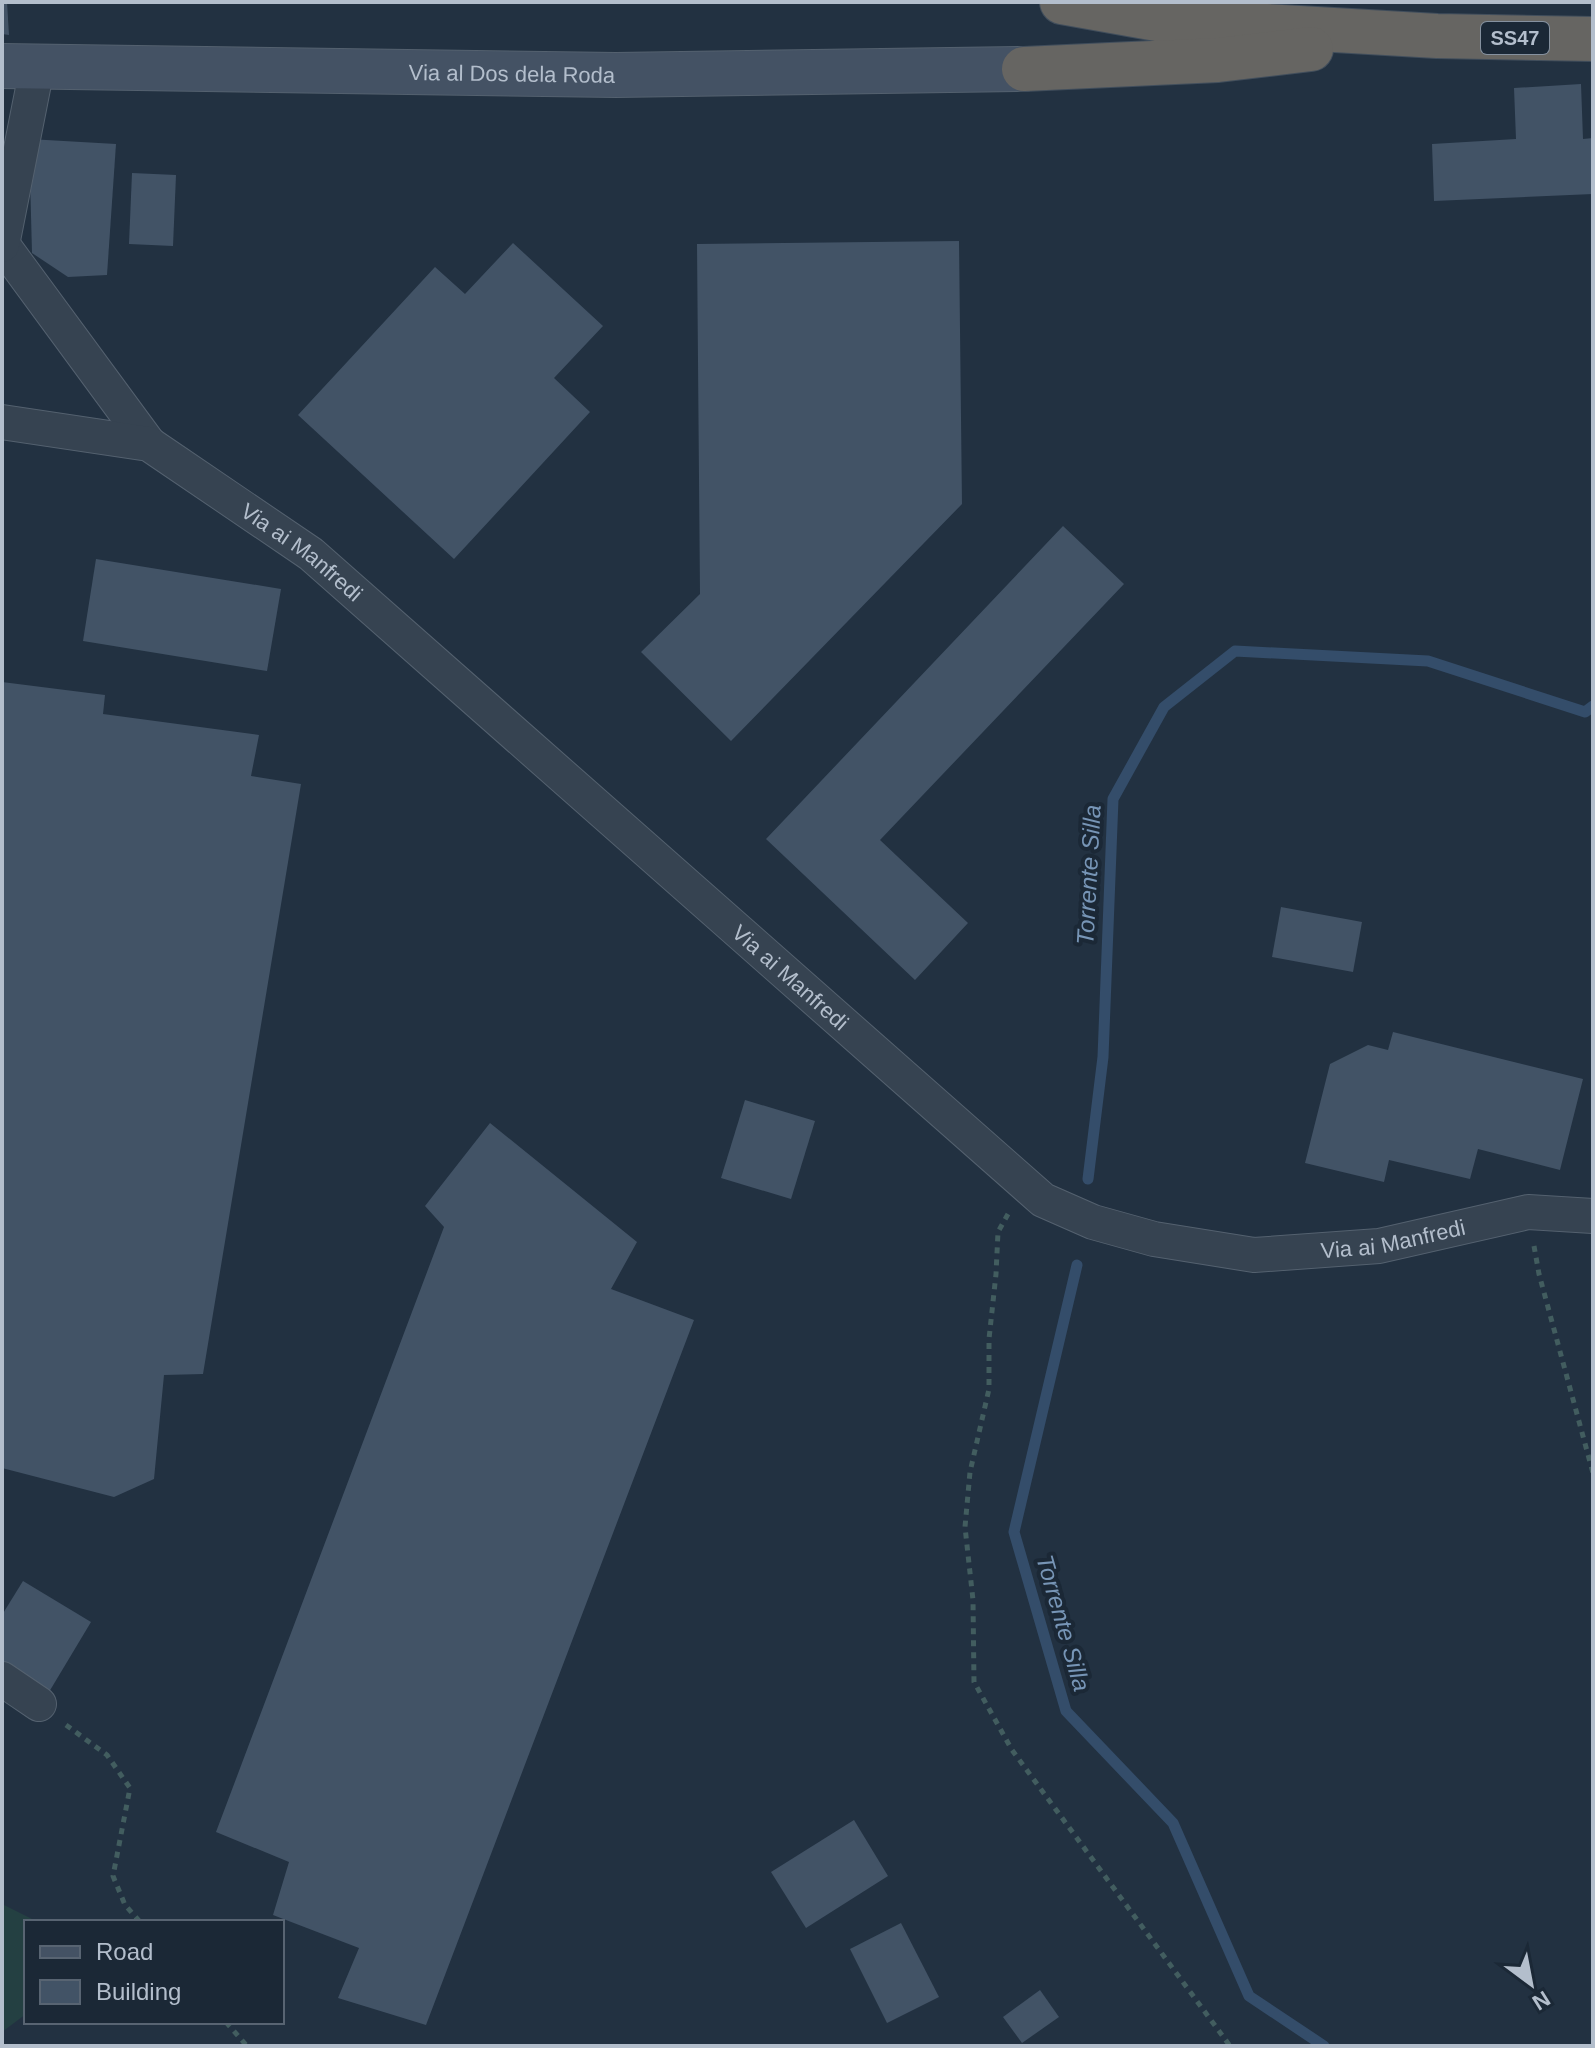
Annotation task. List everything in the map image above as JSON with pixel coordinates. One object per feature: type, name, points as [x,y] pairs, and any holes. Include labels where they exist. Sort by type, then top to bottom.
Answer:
[{"type":"highway","name":"SS47","points":[[1062,2],[1163,20],[1437,36],[1593,39]]},
{"type":"highway","points":[[1024,69],[1218,60],[1437,36]]},
{"type":"main road","name":"Via al Dos dela Roda","points":[[20,67],[616,75],[1024,69]]},
{"type":"street","name":"Via ai Manfredi","points":[[20,67],[2,244],[149,444],[311,554],[1036,1195],[1093,1222],[1154,1239],[1254,1255],[1379,1246],[1528,1212],[1593,1216]]},
{"type":"street","name":"Via ai Manfredi","points":[[2,422],[149,444]]},
{"type":"street","points":[[2,1679],[39,1704]]},
{"type":"path","points":[[1036,1195],[1016,1201],[998,1232],[989,1339],[989,1389],[970,1472],[965,1527],[973,1600],[974,1682],[1012,1750],[1230,2046]]},
{"type":"path","points":[[1528,1212],[1539,1274],[1593,1473]]},
{"type":"path","points":[[39,1704],[107,1755],[130,1788],[113,1876],[125,1905],[138,1920]]},
{"type":"path","points":[[228,2024],[247,2046]]},
{"type":"green space","points":[[2,1904],[34,1920],[24,1920],[24,2016],[2,2032]]},
{"type":"building","points":[[2,2],[7,2],[9,35],[2,34]]},
{"type":"building","points":[[1581,84],[1583,139],[1593,138],[1593,194],[1434,201],[1432,144],[1516,139],[1514,88]]},
{"type":"building","points":[[29,139],[116,144],[107,275],[68,277],[32,253]]},
{"type":"building","points":[[132,173],[176,175],[173,246],[129,244]]},
{"type":"building","points":[[959,241],[962,504],[731,741],[641,652],[700,594],[697,244]]},
{"type":"building","points":[[513,243],[603,326],[554,378],[590,412],[454,559],[298,415],[435,267],[465,294]]},
{"type":"building","points":[[1063,526],[1124,584],[880,840],[968,923],[915,980],[766,839]]},
{"type":"building","points":[[96,559],[281,589],[267,671],[83,641]]},
{"type":"building","points":[[2,682],[105,695],[103,714],[259,735],[251,776],[301,784],[203,1374],[164,1375],[154,1479],[114,1497],[2,1468]]},
{"type":"building","points":[[1281,907],[1362,922],[1353,972],[1272,957]]},
{"type":"building","points":[[1393,1032],[1583,1079],[1560,1170],[1478,1149],[1470,1179],[1389,1160],[1384,1182],[1305,1163],[1330,1064],[1368,1045],[1388,1050]]},
{"type":"building","points":[[745,1100],[815,1121],[791,1199],[721,1178]]},
{"type":"building","points":[[490,1123],[637,1242],[611,1289],[694,1320],[426,2025],[338,1998],[359,1948],[273,1915],[289,1862],[216,1832],[444,1227],[425,1206]]},
{"type":"building","points":[[23,1581],[91,1622],[49,1692],[2,1664],[2,1615]]},
{"type":"building","points":[[854,1820],[888,1876],[806,1928],[771,1872]]},
{"type":"building","points":[[901,1923],[939,1997],[887,2023],[850,1949]]},
{"type":"building","points":[[1040,1990],[1059,2017],[1022,2043],[1003,2017]]},
{"type":"waterway","name":"Torrente Silla","points":[[1088,1179],[1103,1057],[1113,799],[1164,707],[1235,651],[1428,661],[1585,712],[1593,706]]},
{"type":"waterway","name":"Torrente Silla","points":[[1077,1265],[1014,1532],[1066,1711],[1173,1823],[1249,1996],[1324,2046]]}]
